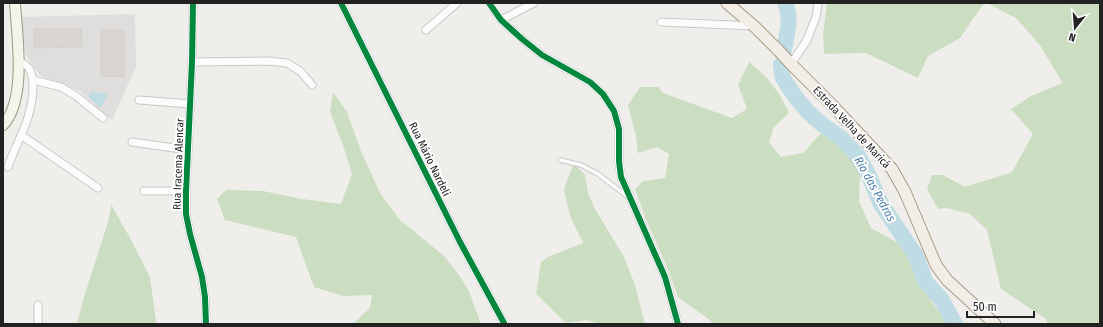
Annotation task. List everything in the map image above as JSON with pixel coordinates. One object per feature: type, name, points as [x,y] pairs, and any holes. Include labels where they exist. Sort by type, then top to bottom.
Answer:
[{"type":"main road","name":"Estrada Velha de Maricá","points":[[727,3],[755,26],[892,169],[905,192],[936,265],[947,280],[994,324]]},
{"type":"street","points":[[3,126],[13,110],[17,93],[19,60],[15,3]]},
{"type":"street","name":"Rua Iracema Alencar","points":[[193,3],[186,214],[203,283],[206,324]]},
{"type":"street","name":"Rua Mário Nardeli","points":[[341,3],[460,242],[504,323]]},
{"type":"street","points":[[426,30],[457,3]]},
{"type":"street","points":[[489,3],[501,20],[542,55],[585,79],[603,94],[614,111],[619,129],[619,161],[621,177],[665,277],[678,324]]},
{"type":"street","points":[[501,20],[534,3]]},
{"type":"street","points":[[791,64],[807,40],[816,17],[818,3]]},
{"type":"street","points":[[660,22],[755,26]]},
{"type":"street","points":[[8,166],[14,148],[29,117],[31,106],[33,80],[30,69],[19,60]]},
{"type":"street","points":[[192,62],[268,61],[286,63],[300,71],[312,85]]},
{"type":"street","points":[[33,80],[61,87],[76,96],[104,118]]},
{"type":"street","points":[[139,100],[190,104]]},
{"type":"street","points":[[21,135],[98,188]]},
{"type":"street","points":[[132,142],[188,150]]},
{"type":"street","points":[[144,191],[186,191]]},
{"type":"street","points":[[38,305],[38,324]]},
{"type":"lane","points":[[560,160],[581,165],[598,174],[630,197]]},
{"type":"shaded area","points":[[135,14],[136,67],[112,120],[80,91],[46,79],[39,74],[29,60],[21,43],[21,17]]},
{"type":"green space","points":[[827,3],[984,3],[960,38],[928,56],[918,78],[866,53],[824,54],[823,35]]},
{"type":"green space","points":[[987,3],[1100,3],[1100,324],[1047,324],[1046,319],[1001,289],[987,230],[970,214],[947,208],[938,209],[927,189],[932,175],[943,175],[965,187],[1012,172],[1033,134],[1011,109],[1031,96],[1063,83],[1039,44],[1016,18]]},
{"type":"green space","points":[[749,62],[765,76],[780,95],[789,113],[774,127],[769,142],[781,157],[803,153],[823,131],[845,149],[860,173],[859,201],[871,228],[900,244],[932,302],[947,324],[715,324],[678,297],[635,189],[643,181],[665,178],[669,154],[657,147],[638,153],[636,136],[628,105],[640,87],[658,87],[663,93],[732,118],[747,109],[738,85]]},
{"type":"green space","points":[[333,92],[347,112],[361,151],[380,193],[400,220],[444,256],[457,272],[469,291],[481,324],[353,324],[370,308],[372,295],[343,296],[314,287],[296,237],[225,220],[217,199],[226,190],[263,191],[302,199],[341,204],[352,174],[330,112]]},
{"type":"green space","points":[[574,163],[585,175],[588,193],[595,209],[624,257],[635,285],[645,324],[599,324],[587,320],[566,323],[536,294],[541,262],[548,257],[583,243],[570,216],[564,189]]},
{"type":"green space","points":[[111,204],[150,277],[156,321],[154,324],[77,324],[83,300],[109,219]]},
{"type":"water","points":[[91,92],[104,93],[107,96],[100,108],[88,96]]},
{"type":"building","points":[[34,29],[81,29],[82,47],[34,48]]},
{"type":"building","points":[[101,30],[124,30],[124,77],[101,76]]},
{"type":"waterway","name":"Rio das Pedras","points":[[784,50],[789,20],[785,3]]},
{"type":"waterway","name":"Rio das Pedras","points":[[781,65],[783,78],[794,95],[808,112],[841,138],[858,156],[868,174],[881,204],[916,256],[925,281],[941,299],[955,324]]},
{"type":"cycle path","points":[[193,3],[186,214],[202,277],[205,297],[206,324]]},
{"type":"cycle path","points":[[341,3],[460,242],[504,323]]},
{"type":"cycle path","points":[[489,3],[501,20],[542,55],[590,82],[603,94],[614,111],[619,129],[619,161],[621,177],[665,277],[678,324]]}]
